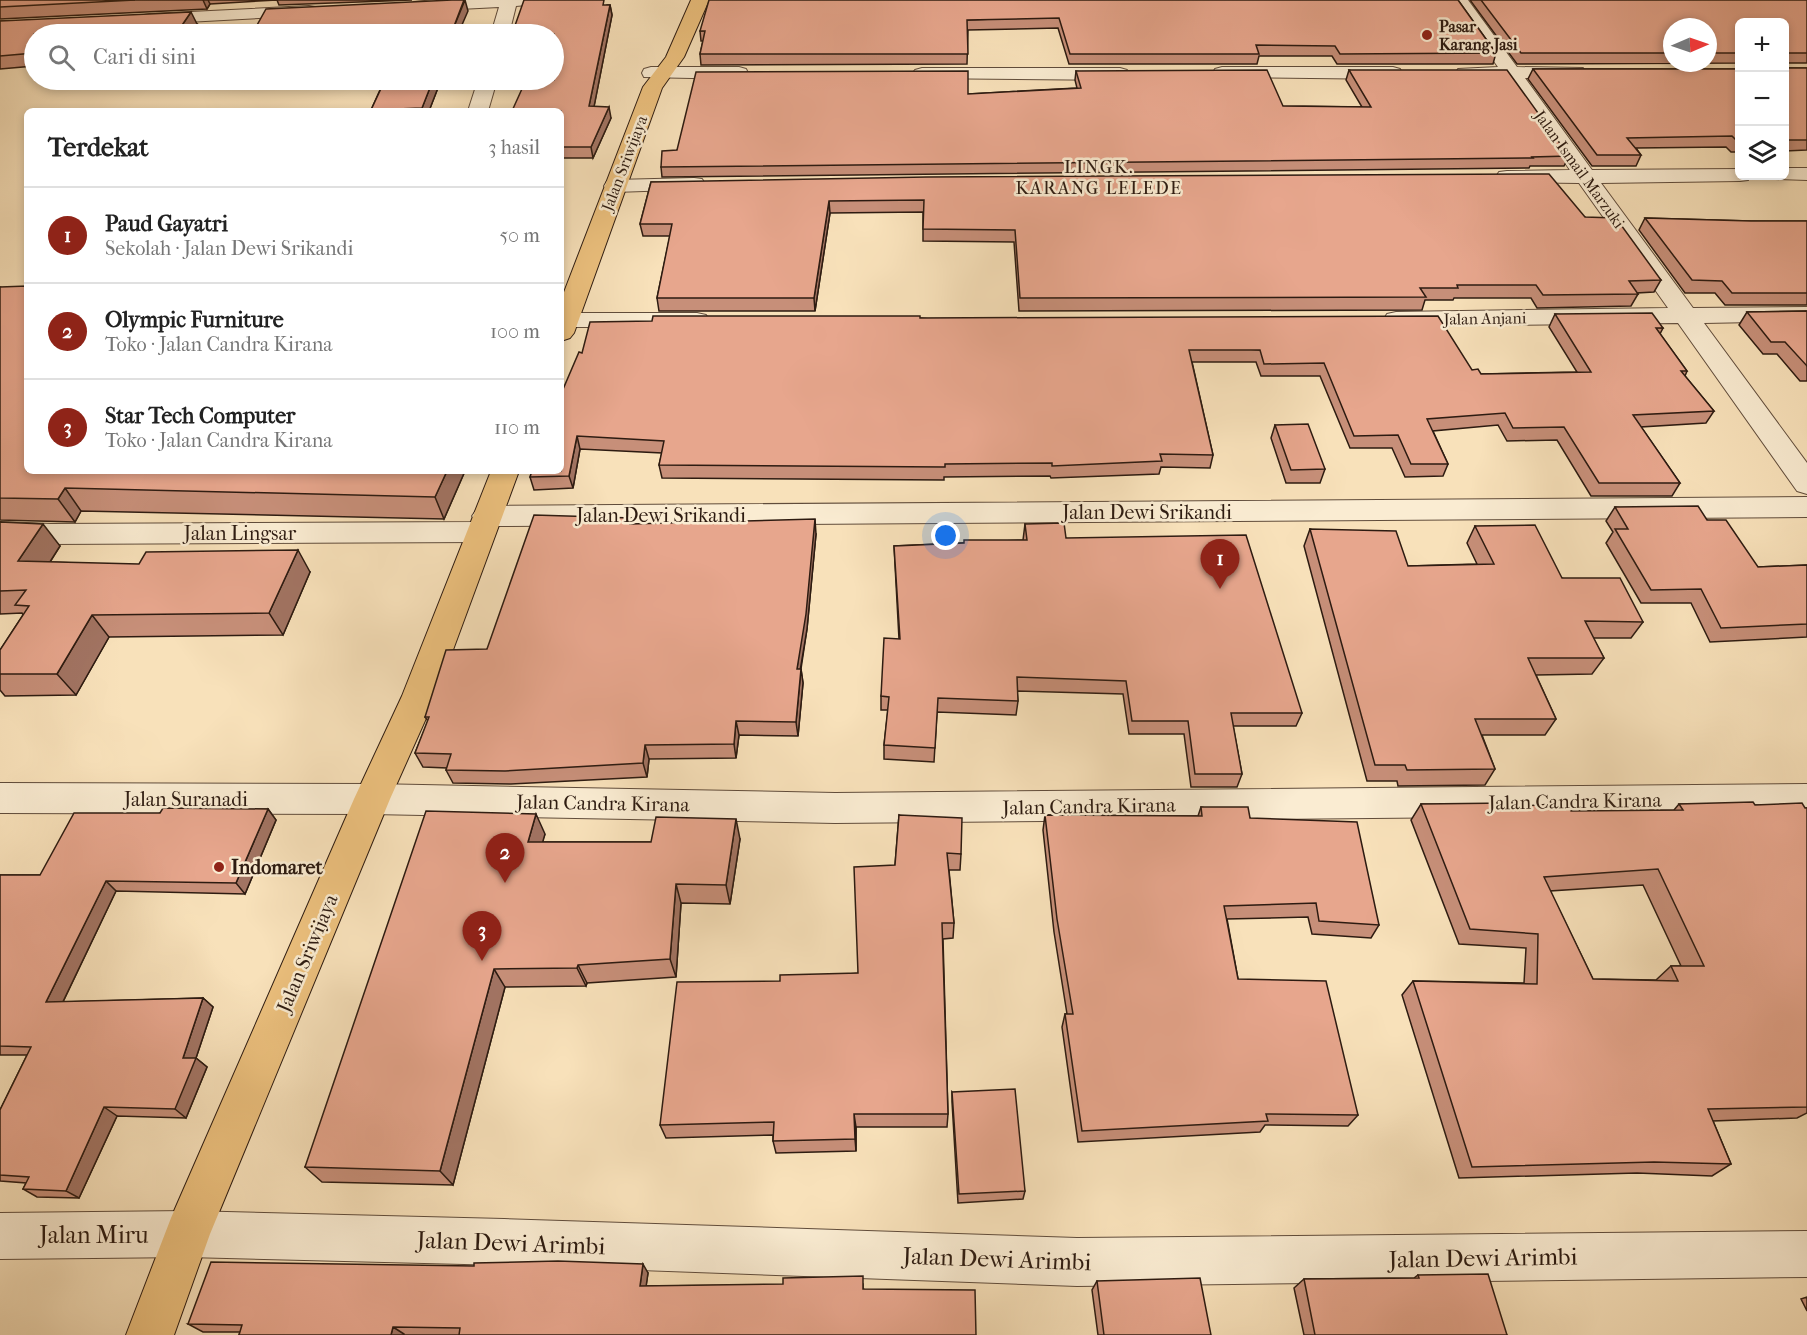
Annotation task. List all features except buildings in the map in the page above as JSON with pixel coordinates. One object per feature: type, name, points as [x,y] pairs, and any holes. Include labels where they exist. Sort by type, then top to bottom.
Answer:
[{"type":"main road","name":"Jalan Sriwijaya","points":[[564,327],[657,78],[700,0]]},
{"type":"main road","points":[[657,78],[667,32]]},
{"type":"main road","name":"Jalan Sriwijaya","points":[[150,1335],[187,1234],[372,799],[419,696],[504,474]]},
{"type":"street","points":[[405,6],[532,0]]},
{"type":"street","name":"Jalan Ismail Marzuki","points":[[1459,0],[1807,484]]},
{"type":"street","points":[[503,24],[509,2]]},
{"type":"street","points":[[136,20],[247,7],[324,10]]},
{"type":"street","points":[[1452,73],[1591,72]]},
{"type":"street","points":[[1204,73],[1416,73]]},
{"type":"street","points":[[657,78],[759,74]]},
{"type":"street","points":[[898,74],[1133,74]]},
{"type":"street","points":[[479,108],[484,90]]},
{"type":"street","points":[[1789,174],[1807,174]]},
{"type":"street","points":[[1490,177],[1735,175]]},
{"type":"street","points":[[615,186],[719,184]]},
{"type":"street","name":"Jalan Anjani","points":[[1370,320],[1807,314]]},
{"type":"street","points":[[564,327],[722,320]]},
{"type":"street","name":"Jalan Dewi Srikandi","points":[[484,524],[1807,507]]},
{"type":"street","name":"Jalan Lingsar","points":[[0,532],[63,534],[484,524]]},
{"type":"street","name":"Jalan Suranadi","points":[[0,798],[372,799]]},
{"type":"street","name":"Jalan Candra Kirana","points":[[372,799],[836,808],[1807,799]]},
{"type":"street","name":"Jalan Miru","points":[[0,1236],[187,1234]]},
{"type":"street","name":"Jalan Dewi Arimbi","points":[[187,1234],[504,1242],[1077,1262],[1807,1254]]},
{"type":"place","name":"Pasar Karang Jasi","points":[[1427,35]]},
{"type":"place","name":"Paud Gayatri","points":[[1220,589]]},
{"type":"place","name":"Indomaret","points":[[219,867]]},
{"type":"place","name":"Olympic Furniture","points":[[505,883]]},
{"type":"place","name":"Star Tech Computer","points":[[482,961]]},
{"type":"district","name":"LINGK. KARANG LELEDE","points":[[1099,177]]}]
